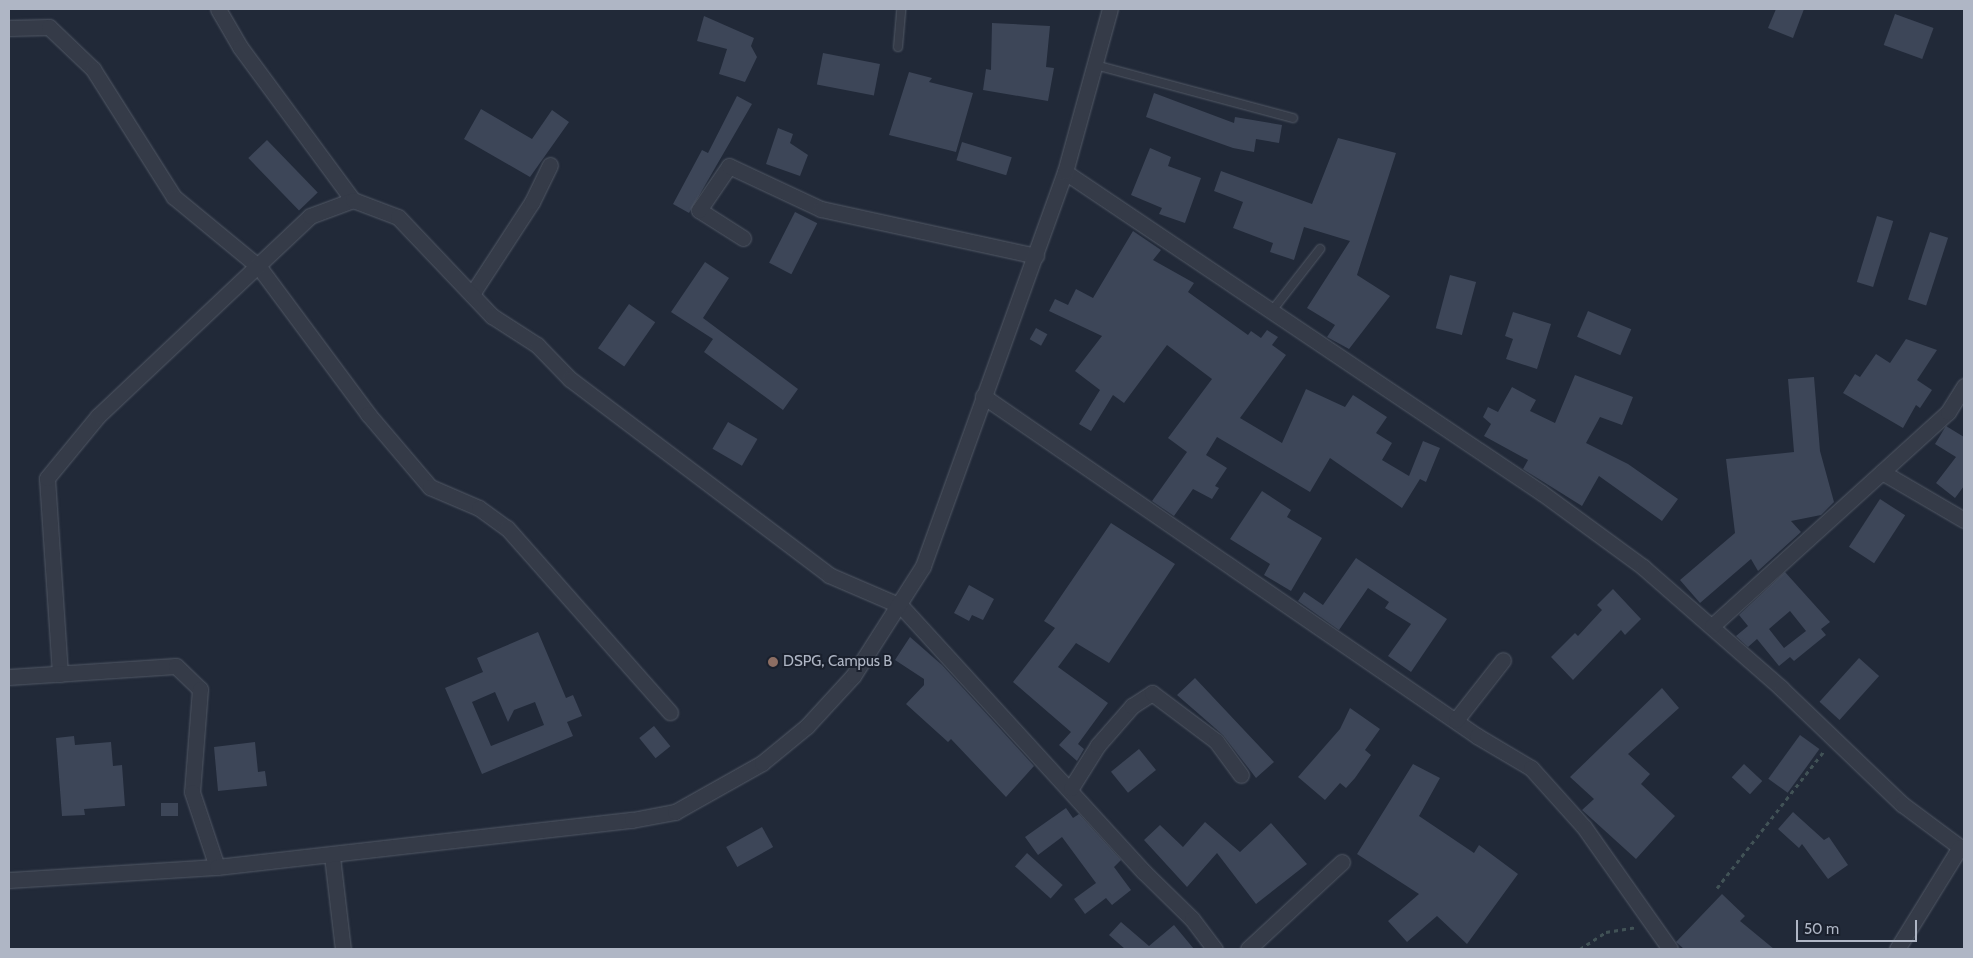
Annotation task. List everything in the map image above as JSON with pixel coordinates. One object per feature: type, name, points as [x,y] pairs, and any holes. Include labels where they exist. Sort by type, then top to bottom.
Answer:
[{"type":"street","points":[[218,9],[240,47],[353,200],[398,217],[492,316],[537,345],[570,379],[829,575],[901,606],[1071,788],[1215,949]]},
{"type":"street","points":[[9,880],[218,867],[332,856],[675,812],[762,763],[807,726],[853,676],[901,606],[923,566],[1065,172],[1110,9]]},
{"type":"street","points":[[9,28],[49,27],[93,69],[174,197],[259,267],[368,414],[430,487],[479,508],[507,528],[670,712]]},
{"type":"street","points":[[472,294],[532,202],[550,165]]},
{"type":"street","points":[[743,238],[699,210],[729,166],[821,209],[1036,256]]},
{"type":"street","points":[[1065,172],[1270,313],[1542,494],[1643,567],[1712,626],[1834,737],[1902,804],[1960,847],[1897,949]]},
{"type":"street","points":[[60,674],[46,478],[98,416],[259,267],[310,216],[353,200]]},
{"type":"street","points":[[1712,626],[1948,412],[1964,386]]},
{"type":"street","points":[[983,396],[1456,720],[1532,768],[1584,827],[1649,924],[1670,949]]},
{"type":"street","points":[[1882,472],[1964,520]]},
{"type":"street","points":[[1456,720],[1503,660]]},
{"type":"street","points":[[9,677],[176,666],[200,689],[192,792],[218,867]]},
{"type":"street","points":[[1071,788],[1098,745],[1132,706],[1152,693],[1216,741],[1241,775]]},
{"type":"street","points":[[332,856],[343,949]]},
{"type":"street","points":[[1248,949],[1342,862]]},
{"type":"lane","points":[[898,47],[901,9]]},
{"type":"lane","points":[[1095,65],[1293,118]]},
{"type":"lane","points":[[1270,313],[1320,249]]},
{"type":"path","points":[[1717,888],[1834,737]]},
{"type":"path","points":[[1580,949],[1606,932],[1649,924]]},
{"type":"building","points":[[1776,9],[1804,9],[1793,38],[1768,28]]},
{"type":"building","points":[[1895,14],[1934,28],[1922,59],[1884,45]]},
{"type":"building","points":[[704,16],[754,38],[751,46],[757,57],[745,82],[719,74],[727,49],[697,41]]},
{"type":"building","points":[[992,23],[1050,26],[1046,67],[1054,68],[1048,101],[983,90],[986,69],[991,70]]},
{"type":"building","points":[[823,53],[880,64],[874,95],[817,84]]},
{"type":"building","points":[[909,72],[932,78],[929,82],[973,93],[956,152],[889,135]]},
{"type":"building","points":[[1154,93],[1234,123],[1235,117],[1282,125],[1279,143],[1256,139],[1254,152],[1233,148],[1146,117]]},
{"type":"building","points":[[737,96],[752,104],[689,213],[673,204],[702,150],[708,153]]},
{"type":"building","points":[[481,109],[532,139],[552,110],[569,122],[530,177],[464,139]]},
{"type":"building","points":[[778,128],[793,134],[790,143],[808,155],[800,176],[766,164]]},
{"type":"building","points":[[1338,138],[1396,153],[1357,275],[1390,296],[1349,349],[1327,337],[1335,325],[1307,308],[1350,241],[1304,227],[1294,260],[1270,252],[1273,243],[1233,228],[1243,202],[1214,191],[1221,171],[1312,204]]},
{"type":"building","points":[[267,140],[318,193],[299,211],[248,158]]},
{"type":"building","points":[[962,142],[1012,157],[1006,175],[956,160]]},
{"type":"building","points":[[1150,148],[1171,157],[1168,166],[1201,178],[1185,223],[1159,214],[1162,208],[1131,195]]},
{"type":"building","points":[[795,212],[817,223],[791,274],[769,263]]},
{"type":"building","points":[[1877,216],[1893,221],[1873,287],[1857,282]]},
{"type":"building","points":[[1133,231],[1161,250],[1153,260],[1194,283],[1188,292],[1248,335],[1251,331],[1261,338],[1267,330],[1278,337],[1272,345],[1286,355],[1240,418],[1282,443],[1306,389],[1345,407],[1353,395],[1387,417],[1376,433],[1392,443],[1382,460],[1409,476],[1423,441],[1440,448],[1426,482],[1420,479],[1402,508],[1330,458],[1310,492],[1217,437],[1206,455],[1227,468],[1215,486],[1219,488],[1212,499],[1193,489],[1174,516],[1152,501],[1187,452],[1168,438],[1212,379],[1167,345],[1124,403],[1113,395],[1091,431],[1079,424],[1100,390],[1075,371],[1102,336],[1049,311],[1055,299],[1068,305],[1076,289],[1093,298]]},
{"type":"building","points":[[1930,232],[1948,238],[1926,305],[1908,300]]},
{"type":"building","points":[[705,262],[729,278],[703,318],[798,389],[783,410],[704,352],[713,339],[671,312]]},
{"type":"building","points":[[1450,275],[1476,282],[1462,335],[1436,328]]},
{"type":"building","points":[[629,304],[655,322],[624,367],[598,348]]},
{"type":"building","points":[[1588,311],[1631,329],[1620,355],[1577,337]]},
{"type":"building","points":[[1513,312],[1551,324],[1537,369],[1506,359],[1513,339],[1505,336]]},
{"type":"building","points":[[1036,328],[1047,334],[1041,346],[1030,339]]},
{"type":"building","points":[[1906,339],[1937,350],[1917,380],[1932,390],[1920,408],[1916,405],[1903,428],[1843,393],[1855,374],[1860,377],[1876,354],[1890,363]]},
{"type":"building","points":[[1575,375],[1633,397],[1622,425],[1600,417],[1586,443],[1628,464],[1678,499],[1662,521],[1599,476],[1582,506],[1523,469],[1528,460],[1484,436],[1491,424],[1483,417],[1488,407],[1498,412],[1512,387],[1536,400],[1530,411],[1555,423]]},
{"type":"building","points":[[1814,377],[1820,451],[1834,502],[1821,515],[1791,521],[1801,532],[1758,571],[1751,559],[1700,603],[1680,580],[1735,533],[1726,459],[1794,452],[1788,379]]},
{"type":"building","points":[[728,422],[757,439],[742,466],[712,449]]},
{"type":"building","points":[[1946,426],[1964,437],[1964,486],[1955,498],[1936,483],[1956,457],[1935,444]]},
{"type":"building","points":[[1262,491],[1291,510],[1287,517],[1322,538],[1291,591],[1264,575],[1270,564],[1230,539]]},
{"type":"building","points":[[1880,499],[1905,515],[1874,563],[1849,547]]},
{"type":"building","points":[[1111,523],[1175,564],[1109,663],[1076,643],[1058,667],[1108,703],[1078,744],[1084,749],[1077,761],[1059,745],[1071,732],[1013,682],[1055,628],[1044,621]]},
{"type":"building","points":[[1356,558],[1447,619],[1411,672],[1388,656],[1411,624],[1385,608],[1389,602],[1368,588],[1339,630],[1298,601],[1304,592],[1323,605]]},
{"type":"building","points":[[1785,572],[1830,622],[1821,629],[1826,635],[1794,661],[1790,657],[1779,666],[1757,639],[1748,647],[1736,636],[1748,626],[1739,615]],"holes":[[[1790,611],[1806,631],[1784,648],[1769,629]]]},
{"type":"building","points":[[969,585],[994,599],[983,620],[972,615],[969,621],[954,613]]},
{"type":"building","points":[[1613,589],[1641,619],[1625,635],[1621,630],[1573,680],[1551,657],[1575,633],[1578,636],[1602,610],[1597,605]]},
{"type":"building","points":[[538,632],[566,698],[573,695],[582,716],[567,722],[573,736],[482,774],[445,688],[483,672],[477,658]],"holes":[[[495,692],[508,722],[514,710],[535,702],[544,725],[491,746],[472,702]]]},
{"type":"building","points":[[910,637],[942,665],[1034,766],[1006,797],[951,739],[948,742],[906,704],[924,685],[924,679],[895,660]]},
{"type":"building","points":[[1859,658],[1879,676],[1840,720],[1820,702]]},
{"type":"building","points":[[1195,678],[1274,762],[1256,778],[1223,735],[1177,695]]},
{"type":"building","points":[[1662,688],[1679,708],[1628,754],[1650,774],[1641,784],[1675,816],[1636,859],[1582,810],[1594,799],[1570,777]]},
{"type":"building","points":[[1350,708],[1380,729],[1365,750],[1371,755],[1355,778],[1346,788],[1340,783],[1325,800],[1298,777],[1340,729]]},
{"type":"building","points":[[654,726],[670,746],[656,758],[639,738]]},
{"type":"building","points":[[1800,735],[1819,749],[1788,793],[1768,779]]},
{"type":"building","points":[[74,736],[75,745],[111,742],[113,766],[122,765],[125,806],[84,809],[85,815],[62,816],[56,738]]},
{"type":"building","points":[[255,742],[258,772],[265,771],[267,786],[218,791],[214,747]]},
{"type":"building","points":[[1139,749],[1156,770],[1128,793],[1111,772]]},
{"type":"building","points":[[1413,764],[1440,778],[1419,816],[1474,853],[1479,845],[1518,874],[1467,944],[1437,916],[1407,942],[1388,921],[1419,894],[1357,854]]},
{"type":"building","points":[[1744,764],[1762,781],[1750,794],[1732,777]]},
{"type":"building","points":[[161,803],[178,803],[178,816],[161,816]]},
{"type":"building","points":[[1066,808],[1073,818],[1079,814],[1121,860],[1114,867],[1131,890],[1112,905],[1106,898],[1085,914],[1074,899],[1096,883],[1062,837],[1038,855],[1025,837]]},
{"type":"building","points":[[1793,812],[1824,840],[1829,837],[1848,865],[1828,879],[1802,844],[1799,848],[1778,829]]},
{"type":"building","points":[[1205,822],[1240,852],[1271,823],[1307,864],[1256,904],[1217,853],[1187,887],[1144,840],[1160,825],[1183,847]]},
{"type":"building","points":[[762,827],[773,847],[737,867],[726,847]]},
{"type":"building","points":[[1027,853],[1063,885],[1051,898],[1015,866]]},
{"type":"building","points":[[1722,894],[1745,916],[1740,921],[1774,949],[1684,949],[1676,942]]},
{"type":"building","points":[[1121,922],[1149,946],[1174,925],[1194,949],[1125,949],[1109,935]]},
{"type":"place","name":"DSPG, Campus B","points":[[773,662]]}]
